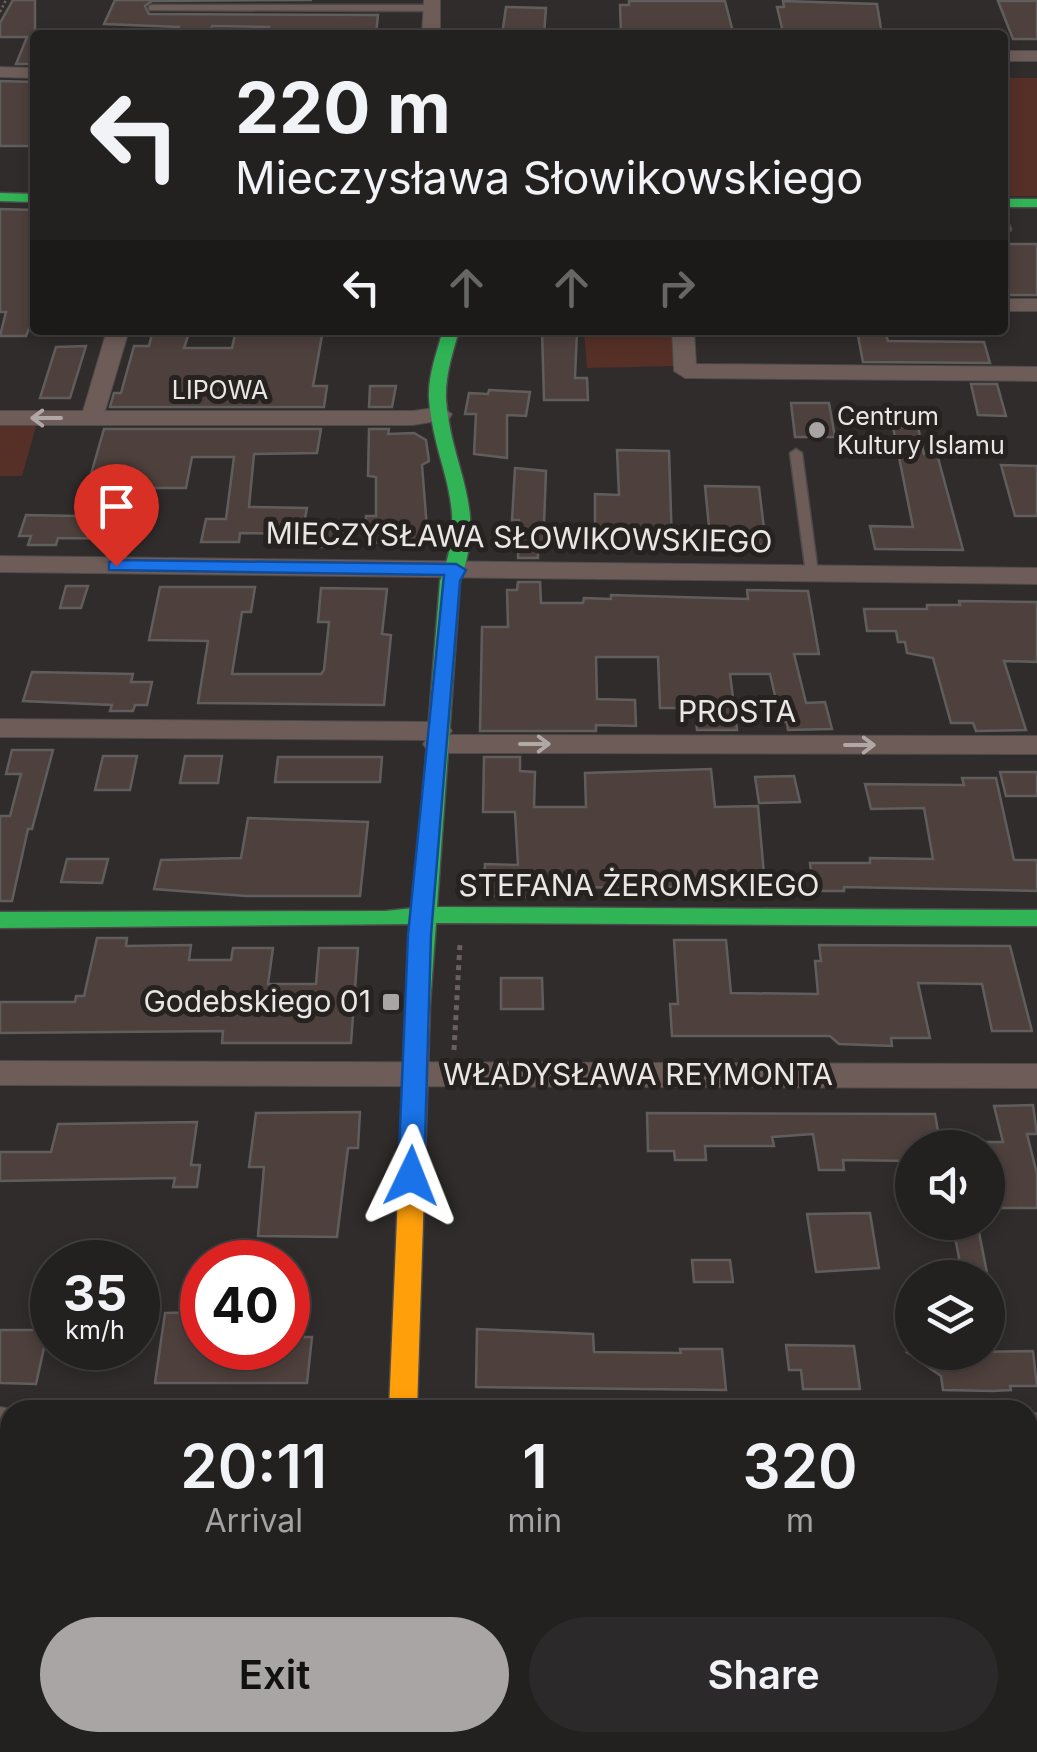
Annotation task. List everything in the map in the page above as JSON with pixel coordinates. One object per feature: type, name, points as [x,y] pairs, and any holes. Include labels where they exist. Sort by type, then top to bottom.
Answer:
[{"type":"street","points":[[431,30],[432,4]]},
{"type":"street","points":[[1008,56],[1037,56]]},
{"type":"street","points":[[0,72],[30,72]]},
{"type":"street","points":[[0,198],[30,198]]},
{"type":"street","points":[[1008,203],[1037,203]]},
{"type":"street","points":[[1008,305],[1037,305]]},
{"type":"street","points":[[92,418],[117,335]]},
{"type":"street","points":[[404,1400],[421,915],[450,581],[463,554],[464,532],[437,392],[449,335]]},
{"type":"street","points":[[682,335],[685,372],[1037,374]]},
{"type":"street","name":"LIPOWA","points":[[0,418],[413,418],[440,414]]},
{"type":"street","name":"MIECZYSŁAWA SŁOWIKOWSKIEGO","points":[[0,564],[1037,576]]},
{"type":"street","name":"PROSTA","points":[[0,728],[1037,745]]},
{"type":"street","name":"STEFANA ŻEROMSKIEGO","points":[[0,920],[385,919],[421,915],[1037,918]]},
{"type":"street","name":"WŁADYSŁAWA REYMONTA","points":[[0,1073],[1037,1076]]},
{"type":"lane","points":[[152,8],[432,4]]},
{"type":"lane","points":[[796,453],[812,573]]},
{"type":"path","points":[[0,12],[6,0]]},
{"type":"shaded area","points":[[1008,78],[1037,78],[1037,196],[1008,196]]},
{"type":"shaded area","points":[[584,335],[673,335],[676,366],[587,368]]},
{"type":"shaded area","points":[[0,423],[37,423],[22,476],[0,476]]},
{"type":"building","points":[[13,0],[35,0],[30,64],[16,64],[27,37],[0,37],[0,23]]},
{"type":"building","points":[[115,0],[312,0],[152,1],[145,6],[149,14],[378,15],[376,30],[212,26],[211,30],[178,30],[179,27],[104,24]]},
{"type":"building","points":[[629,1],[725,1],[732,30],[621,30],[620,5],[629,5]]},
{"type":"building","points":[[783,1],[877,4],[881,30],[783,30],[777,7],[784,7]]},
{"type":"building","points":[[998,1],[1037,1],[1037,39],[1013,39]]},
{"type":"building","points":[[506,7],[546,8],[544,30],[503,30]]},
{"type":"building","points":[[0,81],[30,82],[30,146],[0,146]]},
{"type":"building","points":[[0,209],[30,210],[30,327],[26,336],[0,336],[6,312],[0,312]]},
{"type":"building","points":[[1008,244],[1037,244],[1037,295],[1008,295]]},
{"type":"building","points":[[152,335],[188,335],[184,348],[232,348],[235,335],[322,335],[313,386],[327,386],[324,407],[110,407],[114,393],[121,393],[134,346],[149,346]]},
{"type":"building","points":[[542,335],[577,335],[575,378],[587,378],[588,400],[544,400]]},
{"type":"building","points":[[858,335],[886,335],[888,341],[984,342],[990,363],[863,362]]},
{"type":"building","points":[[86,346],[70,398],[40,398],[56,347]]},
{"type":"building","points":[[971,384],[997,384],[1006,416],[978,415]]},
{"type":"building","points":[[370,386],[396,386],[392,407],[369,407]]},
{"type":"building","points":[[489,390],[530,392],[526,416],[507,415],[507,458],[474,454],[476,414],[465,414],[469,393],[488,394]]},
{"type":"building","points":[[791,403],[829,403],[835,437],[795,437]]},
{"type":"building","points":[[893,427],[918,427],[924,454],[937,454],[963,550],[875,549],[870,526],[913,527]]},
{"type":"building","points":[[104,429],[321,429],[317,453],[254,454],[249,507],[307,508],[302,534],[240,533],[239,542],[201,542],[206,519],[226,519],[234,457],[192,457],[186,488],[151,488],[136,539],[58,538],[56,545],[28,545],[31,536],[19,536],[26,515],[79,516]]},
{"type":"building","points":[[369,429],[389,429],[388,434],[414,433],[426,440],[429,461],[422,465],[428,541],[365,543],[366,516],[376,516],[376,477],[368,476]]},
{"type":"building","points":[[617,450],[669,451],[672,545],[631,547],[630,528],[595,528],[595,494],[619,495]]},
{"type":"building","points":[[1001,465],[1037,466],[1037,516],[1015,516]]},
{"type":"building","points":[[515,468],[546,471],[543,552],[538,552],[538,558],[518,558],[519,520],[512,520]]},
{"type":"building","points":[[705,486],[759,487],[766,545],[711,548]]},
{"type":"building","points":[[316,523],[344,523],[341,547],[313,547]]},
{"type":"building","points":[[518,582],[540,582],[541,603],[583,603],[584,598],[611,599],[611,595],[748,599],[747,590],[808,591],[819,654],[794,654],[806,703],[825,702],[832,729],[788,730],[787,722],[781,722],[770,674],[730,674],[737,730],[697,730],[695,708],[660,708],[658,657],[596,657],[597,699],[635,700],[636,726],[596,725],[596,731],[480,731],[482,627],[508,627],[507,590],[517,590]]},
{"type":"building","points":[[66,586],[88,586],[81,608],[60,608]]},
{"type":"building","points":[[160,587],[255,587],[251,612],[242,612],[232,674],[321,674],[329,622],[318,622],[321,588],[387,589],[382,634],[391,635],[384,705],[198,703],[208,641],[149,640]]},
{"type":"building","points":[[959,601],[1037,602],[1037,662],[1004,661],[1026,730],[976,731],[973,723],[951,723],[933,658],[907,653],[905,642],[898,642],[896,631],[867,631],[864,609],[927,609],[927,605],[960,605]]},
{"type":"building","points":[[32,672],[133,674],[131,682],[152,682],[147,705],[135,705],[133,711],[110,711],[112,705],[23,701]]},
{"type":"building","points":[[12,750],[53,750],[32,829],[28,829],[12,901],[0,901],[0,816],[10,816],[21,774],[6,774]]},
{"type":"building","points":[[103,756],[137,756],[130,790],[95,790]]},
{"type":"building","points":[[185,756],[222,756],[218,783],[180,783]]},
{"type":"building","points":[[278,757],[382,757],[380,782],[275,782]]},
{"type":"building","points":[[484,757],[520,757],[520,771],[535,772],[534,807],[586,807],[585,773],[711,769],[715,807],[758,806],[765,886],[533,888],[533,897],[483,896],[485,864],[518,865],[515,812],[483,812]]},
{"type":"building","points":[[1000,772],[1037,772],[1037,796],[1006,796]]},
{"type":"building","points":[[794,776],[800,802],[759,803],[755,777]]},
{"type":"building","points":[[962,778],[996,778],[1014,860],[1037,860],[1037,891],[844,887],[844,891],[813,891],[810,863],[870,863],[870,858],[933,859],[924,808],[871,809],[865,784],[964,785]]},
{"type":"building","points":[[248,818],[368,822],[360,896],[246,896],[154,889],[161,860],[241,858]]},
{"type":"building","points":[[67,859],[108,859],[102,883],[61,882]]},
{"type":"building","points":[[97,938],[127,938],[126,946],[191,945],[189,960],[231,960],[233,948],[273,948],[268,984],[316,984],[319,948],[358,948],[351,1043],[222,1043],[223,1031],[0,1033],[0,1002],[75,1002],[76,996],[84,996]]},
{"type":"building","points":[[674,940],[726,940],[731,993],[818,994],[815,961],[821,961],[819,945],[1010,946],[1032,1031],[992,1031],[982,984],[918,983],[930,1038],[891,1038],[892,1046],[839,1044],[830,1036],[672,1036],[670,1004],[678,1004]]},
{"type":"building","points":[[501,978],[542,978],[543,1009],[501,1009]]},
{"type":"building","points":[[1033,1105],[1037,1134],[1027,1134],[1037,1174],[1037,1208],[1005,1208],[1005,1130],[1000,1130],[994,1106]]},
{"type":"building","points":[[360,1112],[358,1148],[348,1148],[337,1237],[258,1236],[264,1167],[249,1167],[256,1113]]},
{"type":"building","points":[[647,1113],[935,1114],[938,1130],[895,1130],[895,1161],[843,1160],[844,1170],[819,1170],[813,1134],[772,1137],[774,1146],[705,1146],[706,1160],[675,1160],[674,1151],[648,1151]]},
{"type":"building","points":[[197,1122],[191,1165],[200,1165],[197,1187],[173,1187],[175,1178],[0,1181],[0,1152],[51,1152],[58,1124]]},
{"type":"building","points":[[870,1213],[879,1268],[816,1272],[807,1214]]},
{"type":"building","points":[[956,1240],[981,1240],[984,1260],[959,1260]]},
{"type":"building","points":[[692,1260],[730,1260],[733,1282],[694,1282]]},
{"type":"building","points":[[165,1313],[180,1313],[180,1370],[308,1370],[307,1383],[155,1383],[160,1370]]},
{"type":"building","points":[[477,1329],[593,1334],[594,1352],[681,1353],[680,1349],[722,1349],[726,1390],[476,1387]]},
{"type":"building","points":[[0,1330],[30,1330],[30,1370],[39,1370],[36,1384],[0,1383]]},
{"type":"building","points":[[786,1345],[854,1346],[860,1389],[803,1389],[801,1370],[789,1370]]},
{"type":"building","points":[[1005,1351],[1033,1351],[1037,1386],[1010,1386],[1011,1390],[993,1391],[943,1390],[941,1376],[932,1370],[1005,1370]]},
{"type":"traffic: fast","points":[[0,197],[30,198]]},
{"type":"traffic: fast","points":[[1008,203],[1037,203]]},
{"type":"traffic: fast","points":[[418,1004],[450,581],[462,538],[459,494],[438,398],[450,335]]},
{"type":"traffic: fast","points":[[0,920],[385,919],[421,915],[1037,918]]},
{"type":"traffic: slow","points":[[403,1400],[418,1004]]},
{"type":"place","name":"Centrum Kultury Islamu","points":[[817,430]]},
{"type":"place","name":"Godebskiego 01","points":[[391,1002]]},
{"type":"route","points":[[116,566],[456,570],[450,581],[420,935],[411,1176]]}]
